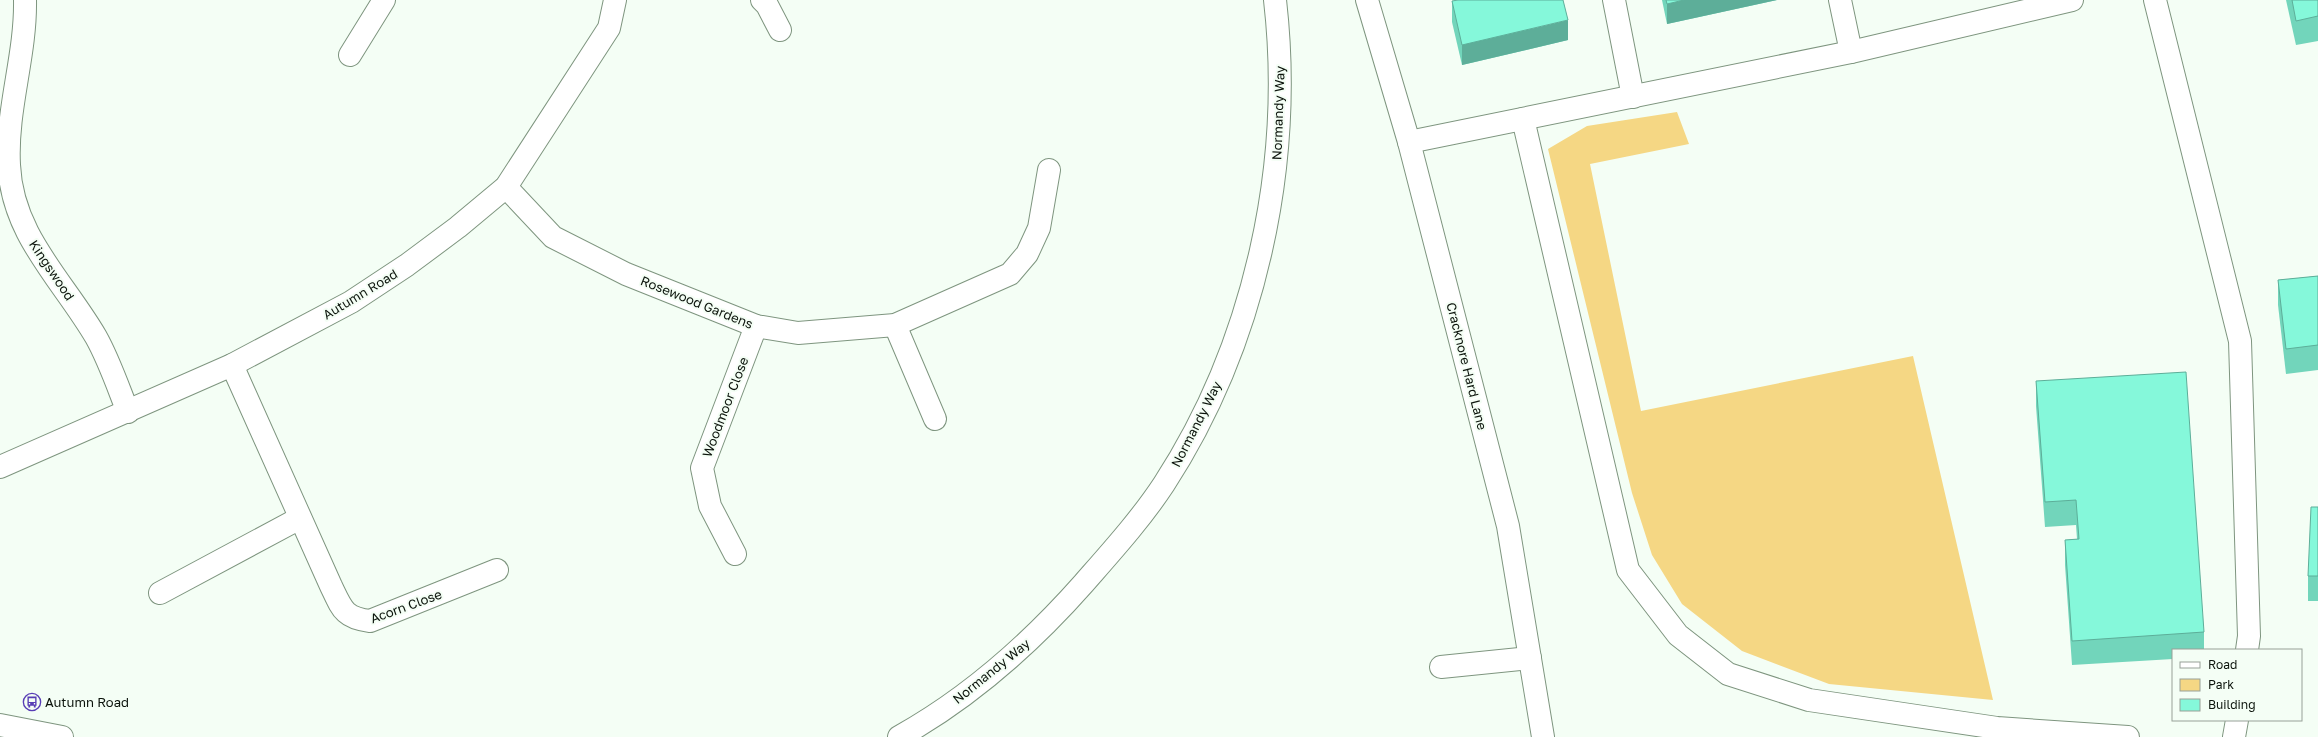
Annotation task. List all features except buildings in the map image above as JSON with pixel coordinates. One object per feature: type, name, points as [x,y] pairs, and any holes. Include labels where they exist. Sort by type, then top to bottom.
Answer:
[{"type":"street","name":"Kingswood","points":[[25,0],[25,38],[9,124],[9,166],[18,214],[36,249],[62,284],[97,338],[128,412]]},
{"type":"street","points":[[350,55],[384,0]]},
{"type":"street","name":"Autumn Road","points":[[0,467],[232,365],[358,298],[424,253],[506,187],[609,28],[615,0]]},
{"type":"street","points":[[762,0],[767,5],[780,30]]},
{"type":"street","name":"Normandy Way","points":[[899,737],[944,709],[986,677],[1024,645],[1062,607],[1127,533],[1164,485],[1190,441],[1212,395],[1233,343],[1264,234],[1274,184],[1280,131],[1280,39],[1275,0]]},
{"type":"street","name":"Cracknore Hard Lane","points":[[1367,0],[1409,142],[1508,526],[1543,737]]},
{"type":"street","points":[[1614,0],[1633,97]]},
{"type":"street","points":[[1840,0],[1851,52]]},
{"type":"street","points":[[1409,142],[1851,52],[2072,0]]},
{"type":"street","points":[[2155,0],[2240,341],[2249,636],[2247,649]]},
{"type":"street","points":[[1523,119],[1628,570],[1678,635],[1728,674],[1809,700],[1997,728],[2128,737]]},
{"type":"street","name":"Rosewood Gardens","points":[[506,187],[553,237],[626,274],[756,326],[798,333],[895,325],[1010,274],[1027,254],[1039,228],[1049,170]]},
{"type":"street","points":[[895,325],[935,419]]},
{"type":"street","name":"Woodmoor Close","points":[[735,554],[710,506],[702,468],[756,326]]},
{"type":"street","name":"Acorn Close","points":[[232,365],[342,608],[354,619],[370,622],[498,570]]},
{"type":"street","points":[[160,593],[300,518]]},
{"type":"street","points":[[1441,667],[1530,658]]},
{"type":"street","points":[[2234,737],[2237,721]]},
{"type":"street","points":[[0,725],[62,737]]},
{"type":"green space","points":[[1677,112],[1689,144],[1590,164],[1641,411],[1913,356],[1993,700],[1829,684],[1742,651],[1682,604],[1652,555],[1632,493],[1548,149],[1587,126]]},
{"type":"place","name":"Autumn Road","points":[[32,702]]}]
